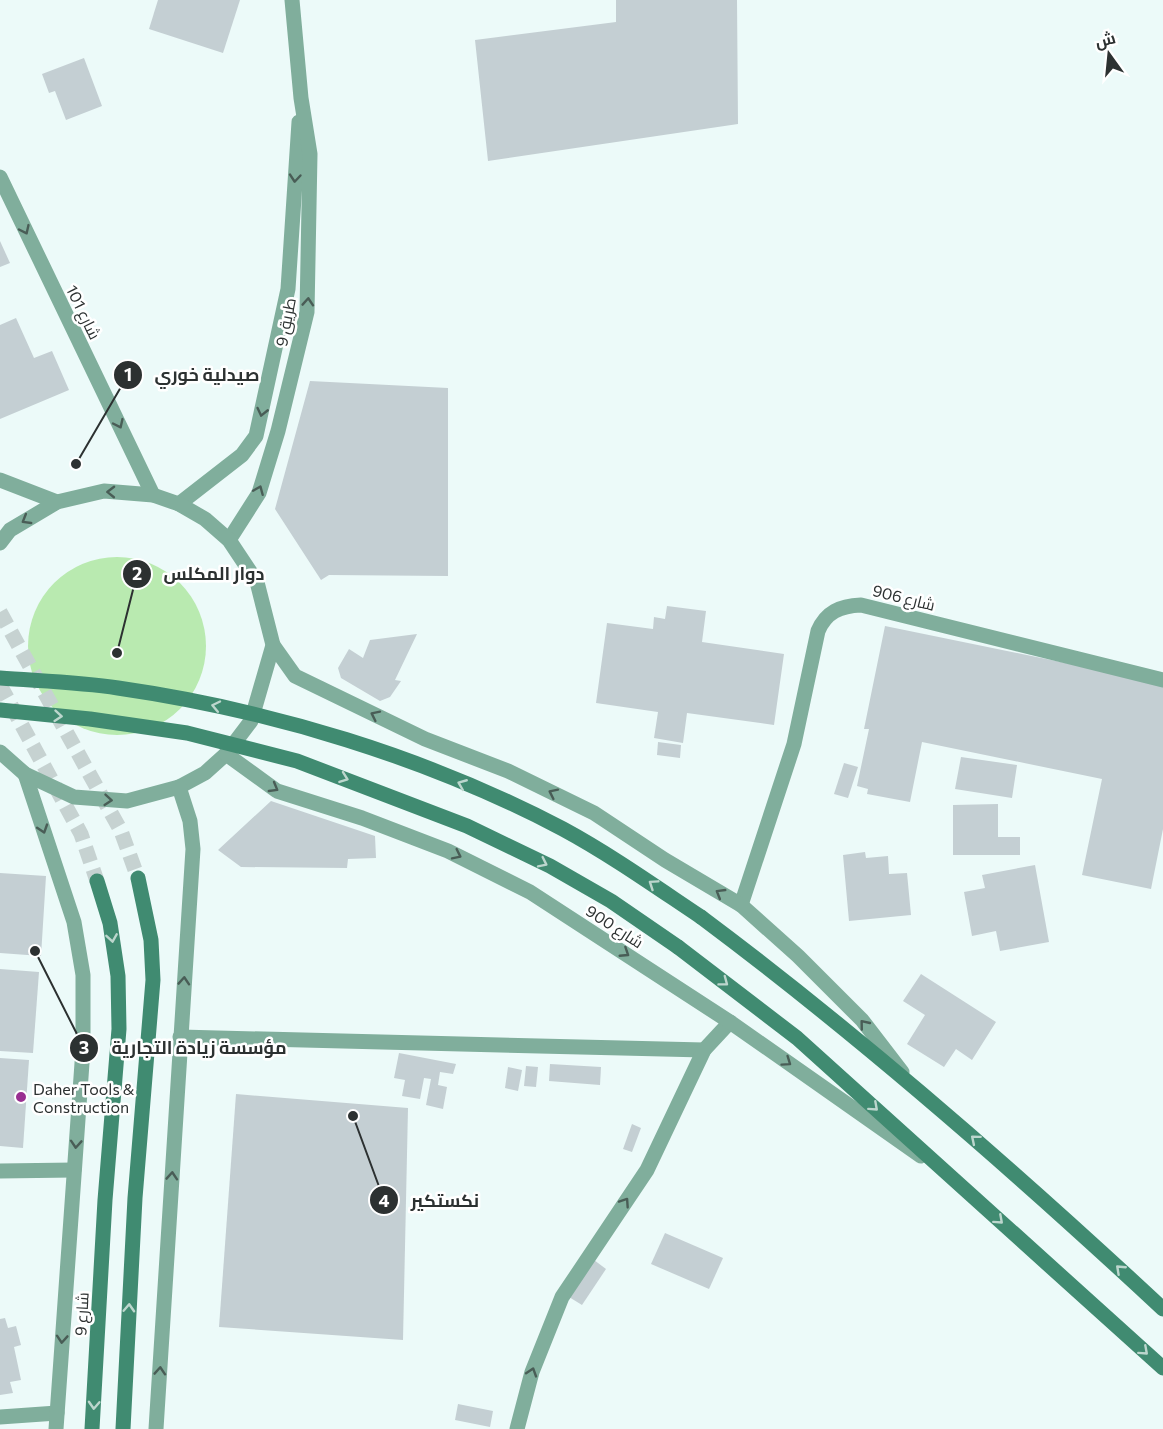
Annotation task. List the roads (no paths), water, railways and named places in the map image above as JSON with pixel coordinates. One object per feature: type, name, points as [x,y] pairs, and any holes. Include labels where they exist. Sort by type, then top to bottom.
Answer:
[{"type":"main road","points":[[0,678],[116,688],[175,698],[294,725],[384,753],[471,788],[562,829],[701,917],[783,978],[1034,1189],[1163,1309]]},
{"type":"main road","points":[[0,710],[90,719],[187,733],[307,765],[467,826],[539,861],[611,901],[678,947],[797,1038],[1163,1368]]},
{"type":"main road","points":[[123,1429],[135,1198],[153,980],[151,940],[138,878]]},
{"type":"main road","name":"شارع 9","points":[[92,1429],[105,1200],[118,1029],[118,976],[110,923],[97,881]]},
{"type":"street","name":"طريق 9","points":[[229,540],[259,493],[278,431],[307,312],[310,154],[301,99],[292,0]]},
{"type":"street","name":"طريق 9","points":[[179,504],[242,455],[256,436],[288,289],[301,99]]},
{"type":"street","name":"شارع 101","points":[[0,177],[153,495]]},
{"type":"street","points":[[0,480],[57,502]]},
{"type":"street","points":[[0,543],[10,530],[57,502],[104,491],[153,495],[179,504],[205,519],[229,540],[257,582],[273,645],[295,676],[424,739],[508,771],[594,813],[665,860],[741,905],[798,956],[862,1020],[913,1086]]},
{"type":"street","name":"شارع 906","points":[[741,905],[794,744],[818,631],[823,618],[835,610],[861,605],[1163,680]]},
{"type":"street","points":[[0,752],[25,774],[74,797],[128,801],[179,788],[205,773],[226,754],[251,721],[273,645]]},
{"type":"street","name":"شارع 900","points":[[226,754],[277,791],[362,818],[448,851],[530,892],[730,1022],[956,1181]]},
{"type":"street","points":[[25,774],[74,922],[83,975],[83,1049],[56,1429]]},
{"type":"street","points":[[156,1429],[193,849],[190,821],[179,788]]},
{"type":"street","points":[[517,1429],[532,1372],[558,1307],[647,1170],[704,1050],[730,1022]]},
{"type":"street","points":[[180,1037],[704,1050]]},
{"type":"street","points":[[0,1171],[74,1170]]},
{"type":"street","points":[[0,1417],[57,1413]]},
{"type":"tunnel","points":[[0,612],[121,831],[138,878]]},
{"type":"tunnel","points":[[0,685],[81,834],[97,881]]},
{"type":"place","name":"صيدلية خوري","points":[[76,464]]},
{"type":"place","name":"دوار المكلس","points":[[117,653]]},
{"type":"place","name":"مؤسسة زيادة التجارية","points":[[35,951]]},
{"type":"place","name":"Daher Tools & Construction","points":[[21,1097]]},
{"type":"place","name":"نكستكير","points":[[353,1116]]}]
